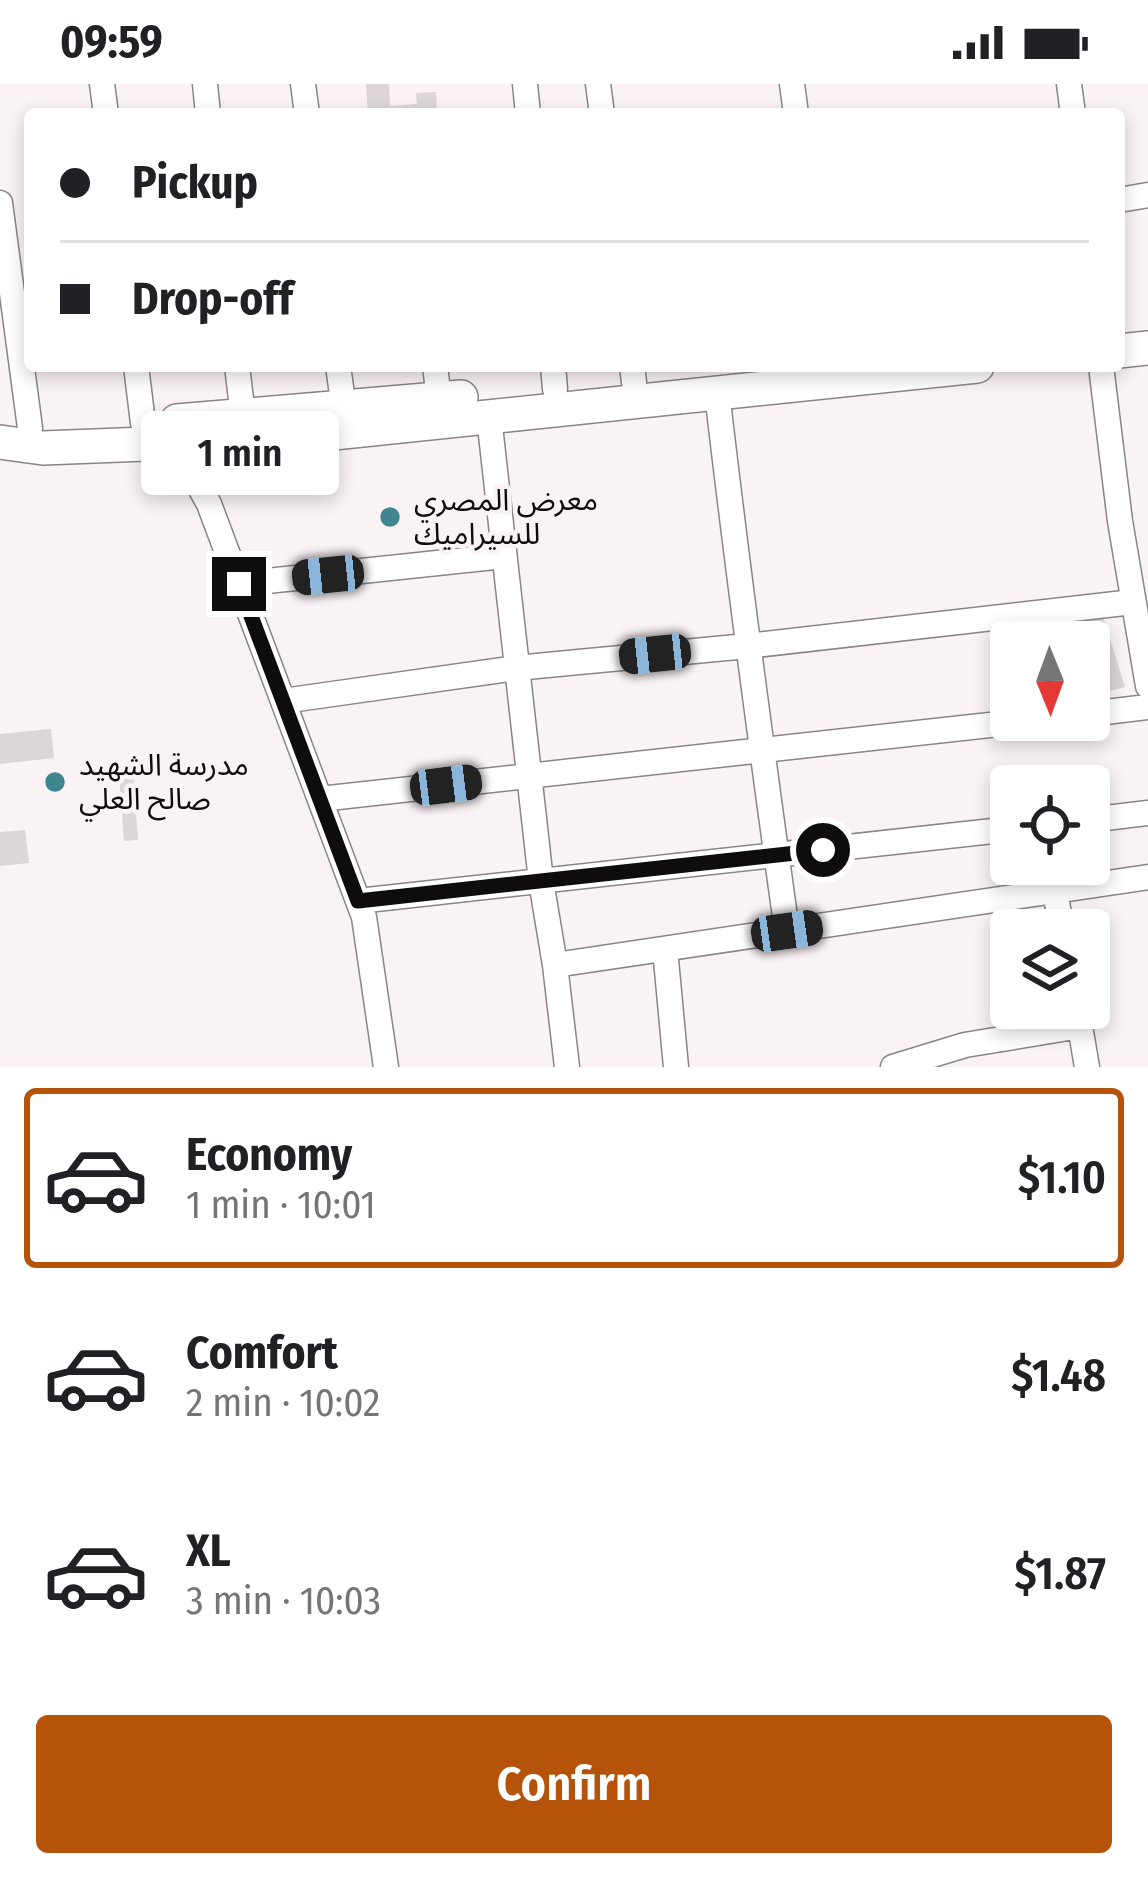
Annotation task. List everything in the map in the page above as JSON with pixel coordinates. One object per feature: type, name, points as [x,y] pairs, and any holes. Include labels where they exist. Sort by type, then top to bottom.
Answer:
[{"type":"main road","points":[[10,431],[344,408],[437,383],[677,372]]},
{"type":"main road","points":[[10,431],[43,448],[276,439],[918,372]]},
{"type":"street","points":[[0,203],[10,431]]},
{"type":"street","points":[[137,372],[143,423]]},
{"type":"street","points":[[238,372],[243,416]]},
{"type":"street","points":[[339,372],[344,408]]},
{"type":"street","points":[[1102,372],[1148,686]]},
{"type":"street","points":[[717,393],[787,931]]},
{"type":"street","points":[[490,417],[516,668],[567,1067]]},
{"type":"street","points":[[175,443],[209,504],[364,917],[386,1067]]},
{"type":"street","points":[[239,584],[504,556]]},
{"type":"street","points":[[283,700],[516,668],[1133,602]]},
{"type":"street","points":[[1110,712],[1148,707]]},
{"type":"street","points":[[320,799],[990,725]]},
{"type":"street","points":[[1110,818],[1148,813]]},
{"type":"street","points":[[358,901],[990,831]]},
{"type":"street","points":[[555,965],[1148,878]]},
{"type":"street","points":[[1055,892],[1059,909]]},
{"type":"street","points":[[665,949],[676,1067]]},
{"type":"street","points":[[893,1067],[1030,1029]]},
{"type":"street","points":[[1080,1029],[1088,1067]]},
{"type":"building","points":[[366,84],[389,84],[390,106],[417,104],[416,93],[436,92],[437,108],[368,108]]},
{"type":"building","points":[[1102,613],[1104,621],[1076,621]]},
{"type":"building","points":[[1110,639],[1125,687],[1110,691]]},
{"type":"building","points":[[51,729],[54,758],[0,764],[0,734]]},
{"type":"building","points":[[133,774],[138,840],[124,841],[119,775]]},
{"type":"building","points":[[25,830],[29,863],[0,866],[0,832]]},
{"type":"place","name":"معرض المصري للسيراميك","points":[[390,517]]},
{"type":"place","name":"مدرسة الشهيد صالح العلي","points":[[55,782]]},
{"type":"route","points":[[239,584],[358,901],[823,850]]}]
